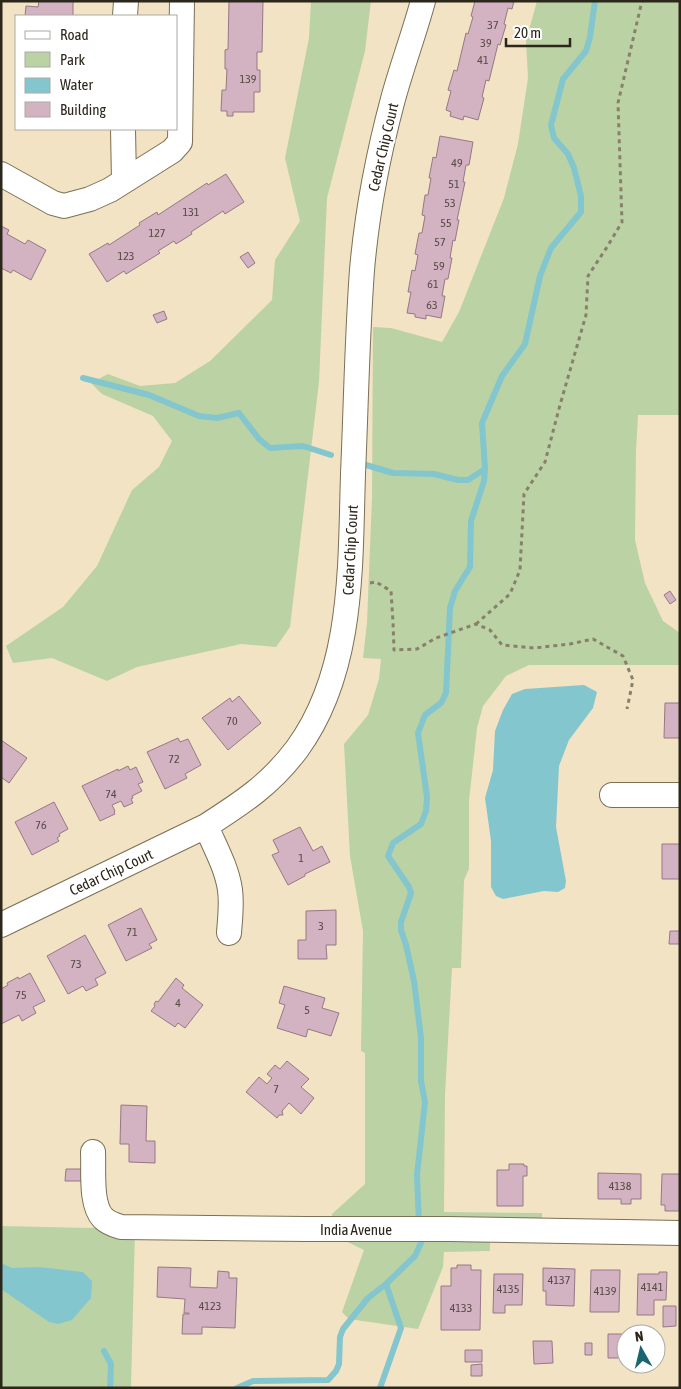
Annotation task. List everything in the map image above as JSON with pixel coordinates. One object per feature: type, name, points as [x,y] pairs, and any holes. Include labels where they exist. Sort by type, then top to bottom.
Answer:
[{"type":"street","points":[[125,15],[126,1]]},
{"type":"street","points":[[1,174],[53,203],[64,206],[90,199],[110,190],[172,151],[180,142],[182,1]]},
{"type":"street","name":"Cedar Chip Court","points":[[4,915],[206,826],[262,788],[281,769],[298,748],[325,698],[344,634],[348,589],[362,269],[369,209],[378,160],[394,98],[423,1]]},
{"type":"street","points":[[123,130],[124,180]]},
{"type":"street","points":[[612,795],[680,795]]},
{"type":"street","points":[[206,826],[224,868],[230,890],[229,934]]},
{"type":"street","name":"India Avenue","points":[[93,1152],[95,1199],[99,1210],[110,1223],[121,1227],[448,1229],[680,1233]]},
{"type":"path","points":[[348,589],[376,582],[391,591],[394,650],[416,650],[436,638],[476,624],[510,594],[520,570],[524,494],[545,462],[586,315],[588,276],[622,222],[618,103],[642,1]]},
{"type":"path","points":[[476,624],[490,630],[502,645],[534,648],[593,639],[622,656],[633,680],[627,709]]},
{"type":"green space","points":[[311,1],[371,1],[365,51],[327,198],[319,382],[290,627],[276,647],[241,644],[137,667],[107,681],[52,658],[13,663],[6,646],[63,607],[97,566],[132,490],[159,467],[172,441],[153,416],[102,394],[91,383],[108,374],[140,386],[175,383],[210,361],[272,300],[275,260],[300,221],[285,158],[309,38]]},
{"type":"green space","points":[[537,1],[680,1],[680,415],[638,415],[635,540],[645,583],[663,621],[680,633],[680,665],[529,665],[506,676],[483,706],[477,728],[469,801],[469,869],[464,880],[461,968],[452,968],[445,1095],[444,1212],[542,1213],[543,1237],[490,1236],[490,1251],[444,1252],[443,1267],[418,1329],[349,1319],[342,1312],[364,1250],[331,1234],[332,1214],[365,1184],[365,1053],[361,1051],[363,931],[350,856],[344,744],[368,715],[379,679],[381,659],[363,658],[367,623],[372,497],[373,327],[391,328],[442,342],[459,312],[504,198],[518,144],[528,78],[526,41]]},
{"type":"green space","points":[[1,1226],[135,1229],[131,1388],[1,1388]]},
{"type":"water","points":[[584,685],[597,692],[593,708],[569,740],[559,766],[556,827],[566,881],[565,888],[558,892],[544,891],[503,899],[496,896],[491,887],[491,841],[485,798],[493,770],[495,731],[512,694],[525,689]]},
{"type":"water","points":[[1,1263],[12,1268],[39,1267],[83,1272],[92,1281],[91,1298],[72,1320],[58,1324],[49,1322],[1,1289]]},
{"type":"building","points":[[39,1],[73,1],[73,15],[25,15],[26,6],[38,7]]},
{"type":"building","points":[[229,1],[263,1],[262,52],[257,52],[257,70],[260,70],[260,92],[254,92],[254,112],[233,112],[233,116],[227,116],[227,111],[221,111],[222,90],[226,90],[227,69],[225,69],[225,50],[228,49]]},
{"type":"building","points":[[475,1],[514,1],[512,9],[508,8],[504,24],[506,25],[500,45],[498,44],[489,81],[486,80],[482,97],[484,98],[478,120],[464,116],[463,120],[450,116],[451,112],[446,110],[451,91],[448,90],[454,70],[457,71],[466,33],[468,34],[473,17],[471,16]]},
{"type":"building","points":[[440,136],[473,142],[469,165],[466,165],[463,182],[465,182],[457,220],[459,220],[455,241],[453,240],[448,279],[445,279],[442,296],[445,296],[441,318],[426,315],[426,319],[407,313],[411,292],[408,292],[412,270],[415,271],[418,255],[415,254],[425,216],[422,215],[425,195],[428,195],[433,157],[436,158]]},
{"type":"building","points":[[226,174],[244,202],[225,214],[223,211],[176,244],[174,241],[158,251],[160,253],[126,274],[124,271],[107,282],[89,254],[108,243],[109,245],[157,212],[158,215],[207,183],[208,185]]},
{"type":"building","points":[[1,226],[9,230],[7,234],[25,244],[28,240],[46,250],[31,280],[13,270],[11,273],[1,268]]},
{"type":"building","points":[[248,252],[255,263],[248,268],[240,257]]},
{"type":"building","points":[[164,311],[167,319],[157,323],[153,315]]},
{"type":"building","points":[[670,591],[676,600],[670,604],[664,595]]},
{"type":"building","points":[[239,696],[261,723],[228,750],[202,718],[230,698],[232,702]]},
{"type":"building","points":[[665,703],[680,703],[680,738],[664,738]]},
{"type":"building","points":[[178,738],[180,742],[188,739],[201,765],[185,774],[187,778],[165,789],[147,752]]},
{"type":"building","points":[[1,740],[27,758],[9,783],[1,777]]},
{"type":"building","points":[[128,766],[130,770],[136,767],[143,782],[138,784],[142,791],[132,796],[133,803],[124,807],[121,801],[112,805],[115,814],[100,821],[82,786]]},
{"type":"building","points":[[54,802],[68,829],[59,834],[60,836],[57,838],[59,841],[32,855],[15,822]]},
{"type":"building","points":[[300,827],[313,851],[322,846],[330,862],[288,885],[272,855],[279,852],[273,840]]},
{"type":"building","points":[[662,844],[680,844],[680,879],[662,879]]},
{"type":"building","points":[[141,908],[157,940],[149,944],[152,948],[126,961],[108,925]]},
{"type":"building","points":[[336,910],[336,945],[326,945],[327,959],[298,959],[298,940],[306,940],[306,911]]},
{"type":"building","points":[[670,931],[680,931],[680,944],[669,944]]},
{"type":"building","points":[[85,935],[106,973],[95,979],[98,985],[86,991],[83,986],[68,994],[47,956]]},
{"type":"building","points":[[30,973],[45,1001],[33,1007],[36,1013],[22,1021],[19,1015],[1,1024],[1,989],[8,985],[7,983]]},
{"type":"building","points":[[176,978],[184,985],[182,988],[203,1005],[185,1028],[178,1023],[175,1027],[151,1011],[156,1001],[158,1002]]},
{"type":"building","points":[[284,986],[325,998],[322,1008],[339,1013],[331,1036],[308,1029],[306,1037],[277,1028],[285,1005],[279,1003]]},
{"type":"building","points":[[287,1061],[309,1079],[301,1087],[314,1098],[301,1114],[289,1103],[282,1111],[283,1115],[279,1115],[277,1118],[246,1092],[259,1077],[267,1084],[272,1078],[267,1074],[275,1065],[280,1069]]},
{"type":"building","points":[[121,1105],[147,1106],[146,1141],[155,1141],[155,1163],[129,1162],[129,1144],[120,1144]]},
{"type":"building","points":[[509,1164],[524,1164],[524,1166],[527,1166],[527,1176],[523,1176],[523,1206],[497,1206],[497,1170],[509,1170]]},
{"type":"building","points":[[66,1169],[85,1169],[85,1181],[65,1181]]},
{"type":"building","points":[[598,1173],[641,1174],[641,1199],[631,1199],[631,1204],[621,1204],[621,1199],[598,1199]]},
{"type":"building","points":[[662,1174],[680,1174],[680,1211],[665,1211],[665,1205],[661,1205]]},
{"type":"building","points":[[457,1265],[471,1265],[471,1270],[481,1270],[480,1330],[441,1330],[441,1286],[451,1286],[451,1268],[457,1268]]},
{"type":"building","points":[[158,1267],[191,1268],[190,1287],[217,1288],[218,1271],[229,1272],[229,1278],[237,1278],[235,1328],[202,1327],[202,1334],[182,1334],[183,1314],[189,1314],[184,1313],[185,1299],[157,1297]]},
{"type":"building","points":[[543,1268],[575,1269],[574,1306],[546,1305],[546,1291],[543,1291]]},
{"type":"building","points":[[591,1270],[620,1270],[619,1312],[590,1312]]},
{"type":"building","points":[[659,1272],[667,1272],[666,1300],[654,1300],[654,1315],[637,1315],[638,1274],[659,1274]]},
{"type":"building","points":[[494,1274],[523,1274],[522,1305],[505,1305],[505,1313],[493,1313]]},
{"type":"building","points":[[663,1306],[676,1306],[676,1326],[666,1327],[666,1324],[663,1324]]},
{"type":"building","points":[[608,1334],[616,1334],[616,1358],[608,1358]]},
{"type":"building","points":[[533,1341],[552,1341],[553,1363],[534,1364]]},
{"type":"building","points":[[585,1343],[592,1343],[592,1355],[585,1355]]},
{"type":"building","points":[[465,1350],[482,1350],[482,1362],[465,1362]]},
{"type":"building","points":[[482,1364],[482,1376],[471,1376],[471,1365]]},
{"type":"waterway","points":[[419,1224],[417,1175],[425,1102],[421,1081],[421,1038],[414,981],[401,930],[401,922],[411,893],[388,856],[393,843],[421,824],[426,811],[427,797],[418,733],[425,715],[441,703],[446,693],[450,608],[455,591],[470,567],[471,521],[484,481],[482,423],[502,376],[525,344],[540,276],[551,248],[581,212],[581,196],[574,168],[568,154],[554,138],[551,125],[563,79],[586,51],[595,1]]},
{"type":"waterway","points":[[83,378],[149,395],[199,416],[217,418],[239,413],[259,439],[270,448],[303,446],[331,455]]},
{"type":"waterway","points":[[366,465],[393,473],[434,474],[458,480],[468,480],[485,469]]},
{"type":"waterway","points":[[237,1388],[253,1381],[328,1380],[339,1364],[340,1337],[343,1329],[368,1298],[386,1284],[415,1256],[421,1243],[420,1234]]},
{"type":"waterway","points":[[380,1388],[401,1328],[386,1284]]},
{"type":"waterway","points":[[104,1351],[111,1364],[110,1388]]}]
